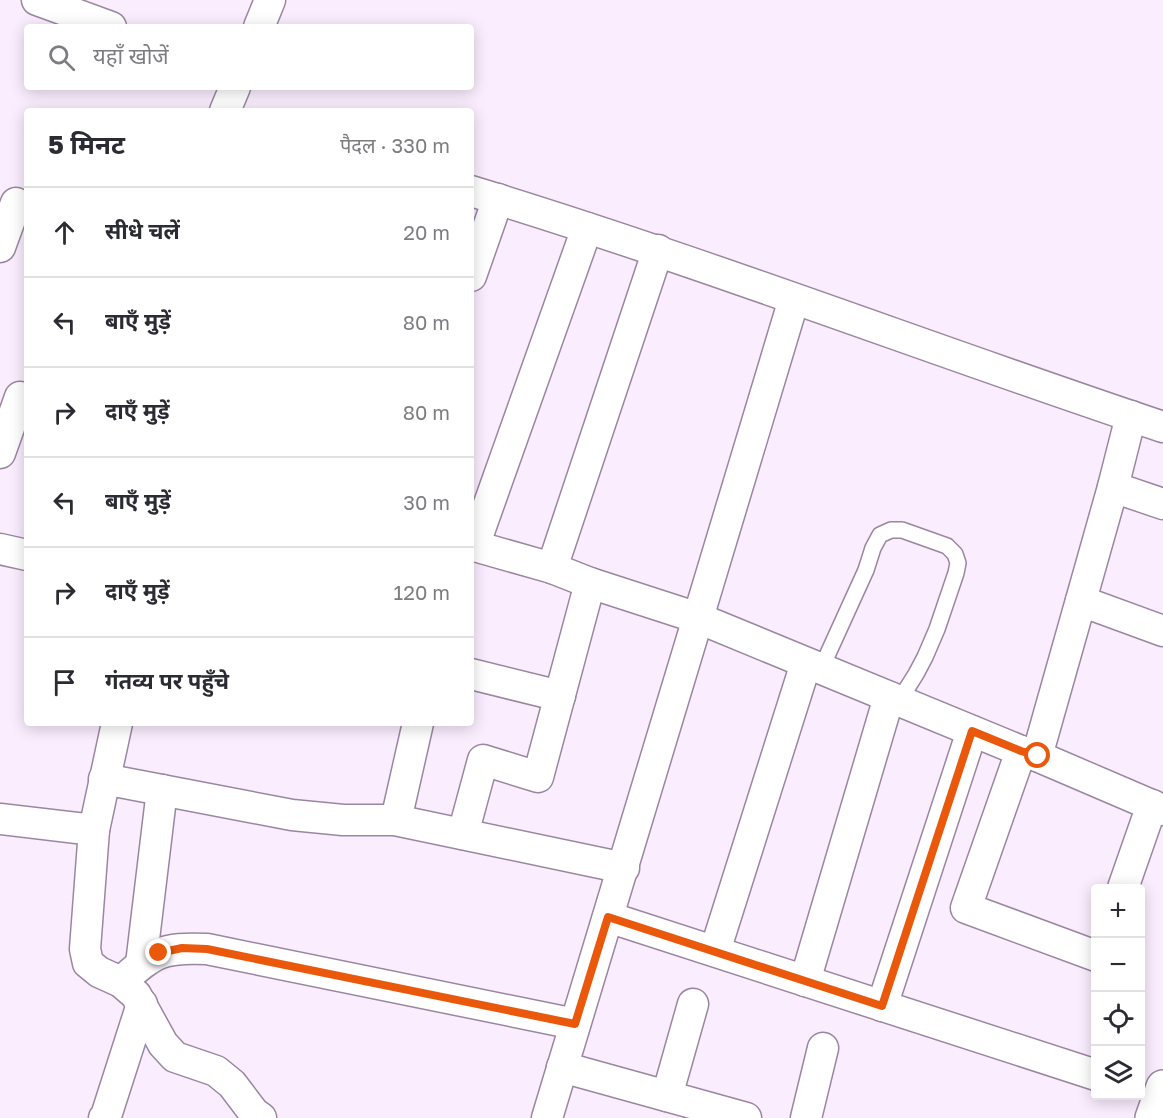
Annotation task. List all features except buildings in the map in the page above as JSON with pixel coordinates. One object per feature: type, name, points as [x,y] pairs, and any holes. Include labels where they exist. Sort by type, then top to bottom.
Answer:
[{"type":"street","points":[[37,0],[103,24]]},
{"type":"street","points":[[260,24],[270,0]]},
{"type":"street","points":[[226,108],[234,90]]},
{"type":"street","points":[[474,257],[484,195],[658,250],[1163,427]]},
{"type":"street","points":[[0,247],[14,202]]},
{"type":"street","points":[[474,542],[587,228]]},
{"type":"street","points":[[552,568],[658,250]]},
{"type":"street","points":[[547,1118],[794,299]]},
{"type":"street","points":[[0,453],[16,396]]},
{"type":"street","points":[[1091,955],[966,908],[1029,753],[1081,601],[1131,416]]},
{"type":"street","points":[[1113,487],[1163,504]]},
{"type":"street","points":[[474,545],[552,568],[590,583],[698,618],[1157,807],[1125,884]]},
{"type":"street","points":[[0,549],[24,554]]},
{"type":"street","points":[[462,834],[483,760],[538,777],[590,583]]},
{"type":"street","points":[[1081,601],[1163,631]]},
{"type":"street","points":[[715,951],[814,666]]},
{"type":"street","points":[[474,675],[560,696]]},
{"type":"street","points":[[805,981],[894,699]]},
{"type":"street","points":[[116,726],[94,830],[85,949],[88,963],[99,972],[131,973],[159,953],[182,948],[207,949],[575,1024]]},
{"type":"street","points":[[396,820],[417,726]]},
{"type":"street","points":[[882,1006],[972,731]]},
{"type":"street","points":[[104,779],[292,815],[343,820],[396,820],[624,868]]},
{"type":"street","points":[[162,790],[131,973],[136,995],[163,1044],[175,1057],[216,1071],[232,1084],[254,1113],[261,1118]]},
{"type":"street","points":[[0,819],[94,830]]},
{"type":"street","points":[[608,917],[1091,1074]]},
{"type":"street","points":[[104,1118],[141,1004]]},
{"type":"street","points":[[677,1105],[693,1004]]},
{"type":"street","points":[[806,1118],[823,1048]]},
{"type":"street","points":[[562,1067],[677,1105],[746,1118]]},
{"type":"lane","points":[[814,666],[866,570],[880,535],[891,530],[902,530],[947,546],[955,554],[958,563],[957,573],[925,657],[916,674],[894,699]]},
{"type":"route","points":[[159,953],[182,948],[207,949],[575,1024],[608,917],[882,1006],[972,731],[1038,756]]}]
